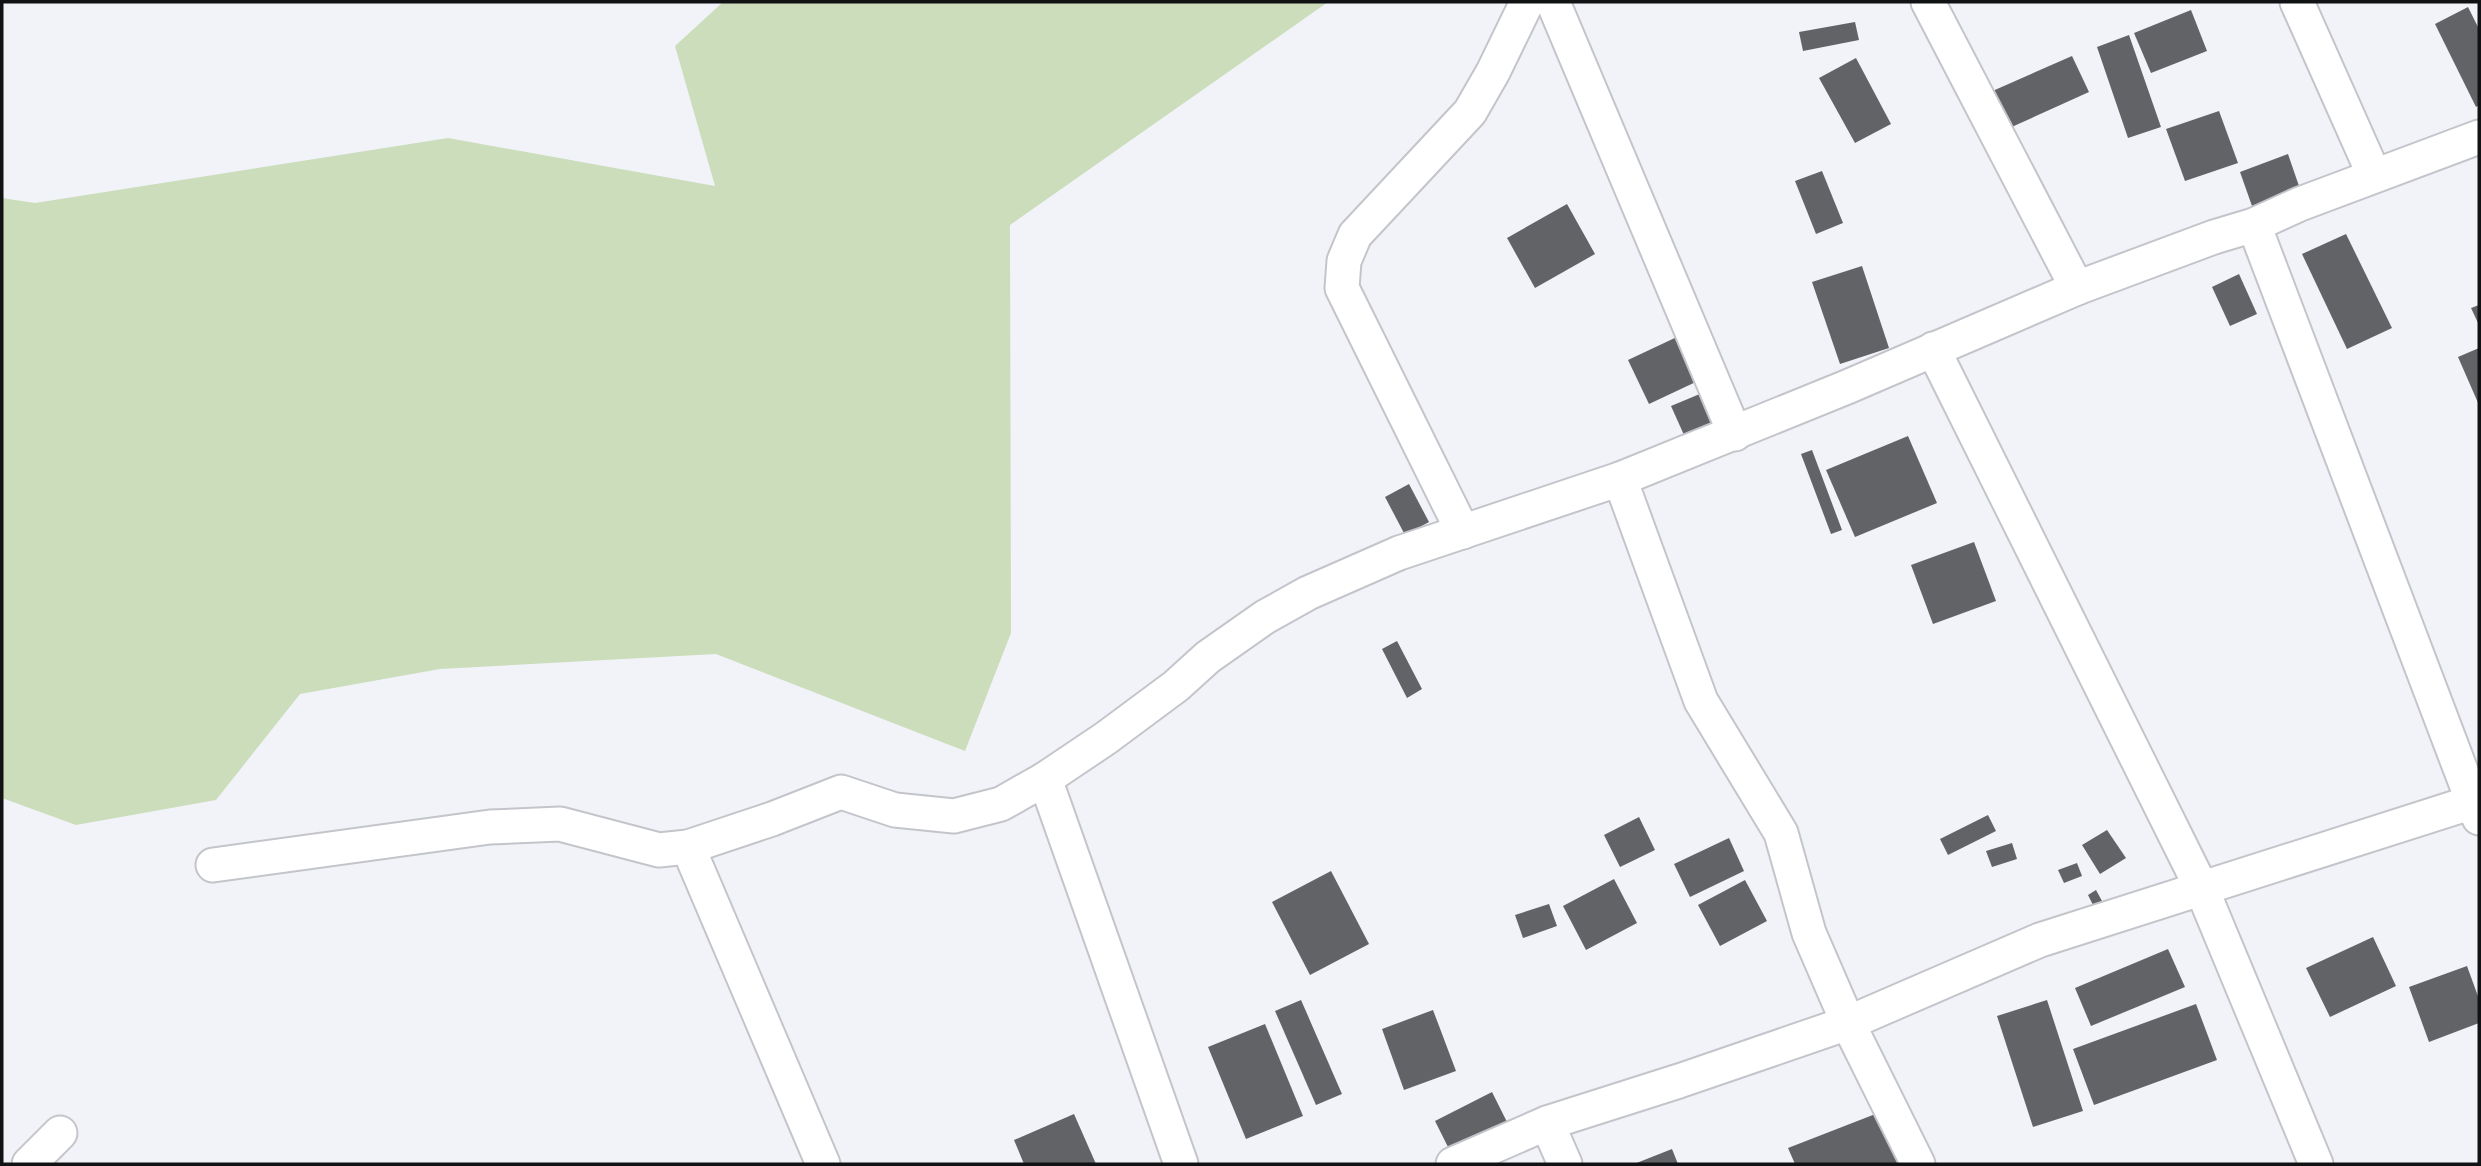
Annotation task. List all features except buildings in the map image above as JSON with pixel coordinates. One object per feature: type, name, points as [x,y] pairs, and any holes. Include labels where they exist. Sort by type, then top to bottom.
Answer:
[{"type":"street","points":[[1462,532],[1342,288],[1344,261],[1354,235],[1470,112],[1527,2]]},
{"type":"street","points":[[1553,2],[1735,434]]},
{"type":"street","points":[[1928,2],[2077,288]]},
{"type":"street","points":[[2297,2],[2374,175]]},
{"type":"street","points":[[213,864],[490,827],[560,824],[659,850],[688,847],[841,792],[895,810],[954,816],[1001,804],[1045,779],[1106,738],[1176,686],[1208,657],[1265,617],[1308,593],[1399,553],[1620,479],[1735,434],[2077,288],[2214,237],[2254,225],[2374,175],[2479,137]]},
{"type":"street","points":[[1453,1164],[1547,1123],[1848,1023],[2040,940],[2201,887],[2477,807],[2254,225]]},
{"type":"street","points":[[1933,349],[2201,887],[2316,1164]]},
{"type":"street","points":[[1620,479],[1701,701],[1781,833],[1809,933],[1848,1023],[1918,1164]]},
{"type":"street","points":[[1045,779],[1181,1164]]},
{"type":"street","points":[[688,847],[732,945],[822,1164]]},
{"type":"street","points":[[1547,1123],[1565,1164]]},
{"type":"street","points":[[29,1164],[60,1133]]},
{"type":"green space","points":[[723,2],[1328,2],[1010,225],[1011,633],[965,751],[716,654],[440,669],[300,694],[216,800],[76,825],[2,798],[2,198],[35,203],[448,138],[715,186],[675,46]]}]
